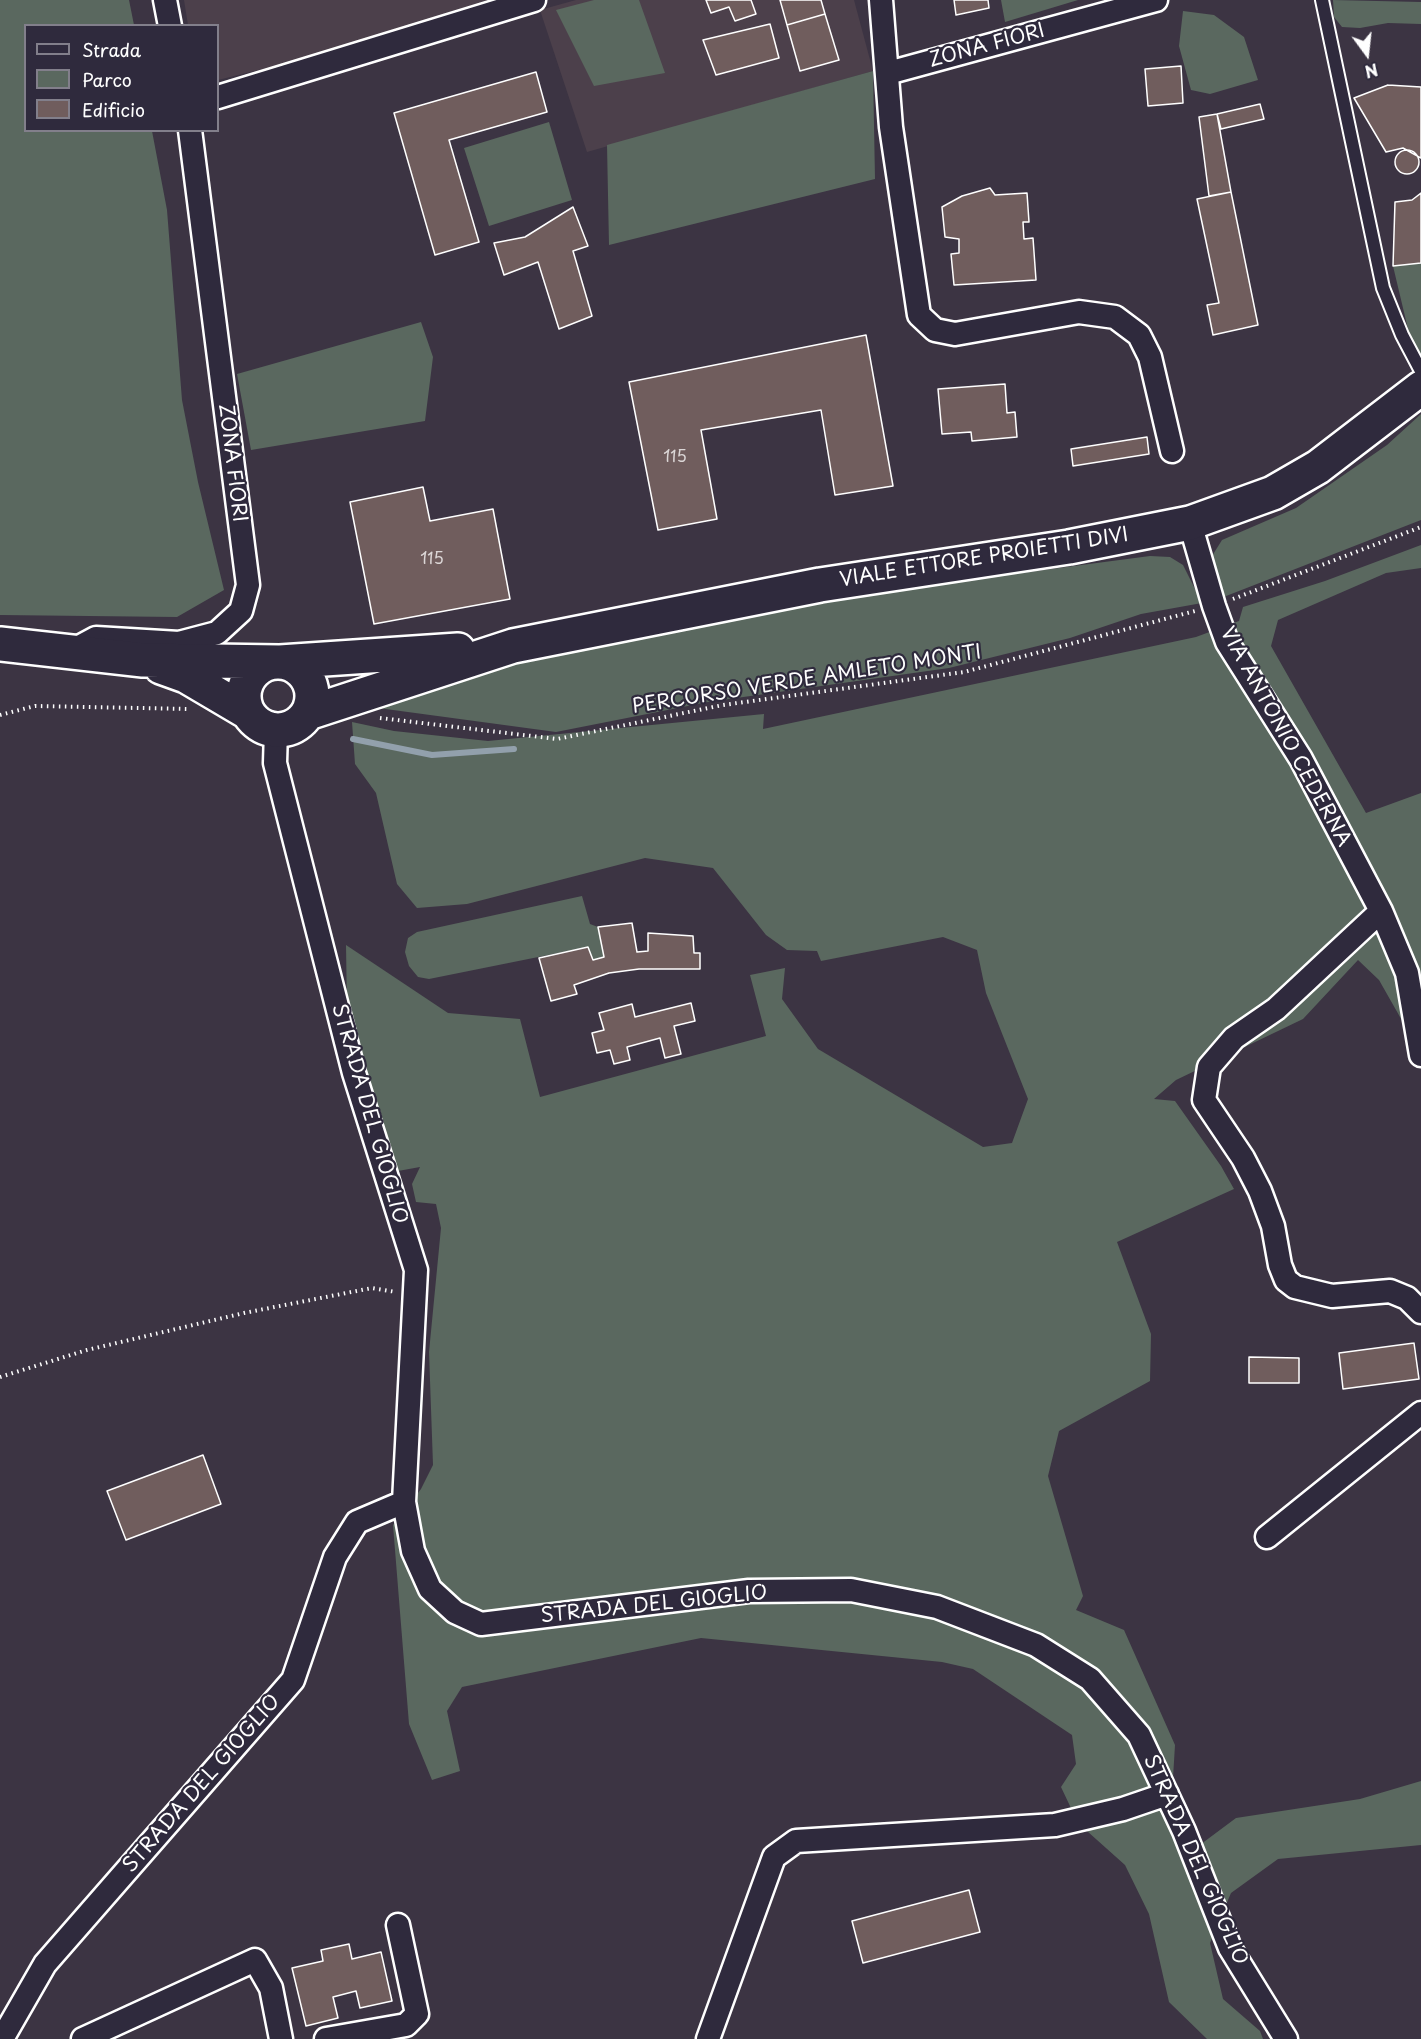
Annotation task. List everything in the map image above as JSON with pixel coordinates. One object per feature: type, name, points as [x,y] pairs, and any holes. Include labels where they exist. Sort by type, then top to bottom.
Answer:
[{"type":"main road","name":"VIALE ETTORE PROIETTI DIVI","points":[[308,713],[513,646],[820,585],[1069,547],[1190,523],[1273,493],[1318,467],[1421,388]]},
{"type":"main road","name":"VIALE ETTORE PROIETTI DIVI","points":[[0,644],[143,660],[280,662],[513,646]]},
{"type":"main road","name":"VIALE ETTORE PROIETTI DIVI","points":[[143,660],[186,676],[247,712],[259,725],[276,730],[295,726],[308,713],[312,702],[308,680],[301,671],[280,662],[260,667],[247,682],[244,692],[247,712]]},
{"type":"street","points":[[165,0],[170,24]]},
{"type":"street","points":[[219,97],[534,0]]},
{"type":"street","points":[[881,0],[891,127],[919,315],[935,330],[955,334],[1079,312],[1115,317],[1139,334],[1150,357],[1172,452]]},
{"type":"street","name":"ZONA FIORI","points":[[888,73],[1156,0]]},
{"type":"street","name":"ZONA FIORI","points":[[70,652],[96,638],[178,643],[216,633],[241,611],[248,585],[190,132]]},
{"type":"street","name":"VIA ANTONIO CEDERNA","points":[[1190,523],[1227,642],[1301,759],[1381,911],[1407,973],[1421,1055]]},
{"type":"street","name":"STRADA DEL GIOGLIO","points":[[276,730],[275,763],[348,1050],[416,1270],[404,1502],[413,1551],[430,1589],[455,1612],[481,1624],[749,1591],[851,1590],[937,1607],[1036,1645],[1090,1679],[1139,1735],[1184,1831],[1230,1948],[1286,2039]]},
{"type":"street","points":[[1381,911],[1276,1009],[1234,1038],[1209,1067],[1204,1100],[1243,1158],[1260,1191],[1273,1226],[1286,1280],[1295,1287],[1332,1296],[1390,1291],[1407,1298],[1421,1312]]},
{"type":"street","points":[[1268,1537],[1421,1413]]},
{"type":"street","name":"STRADA DEL GIOGLIO","points":[[2,2039],[45,1964],[293,1680],[335,1557],[357,1522],[404,1502]]},
{"type":"street","points":[[708,2039],[774,1857],[796,1841],[1055,1825],[1123,1809],[1167,1794]]},
{"type":"street","points":[[326,2039],[406,2025],[417,2014],[398,1925]]},
{"type":"street","points":[[83,2039],[255,1960],[271,1988],[281,2039]]},
{"type":"lane","points":[[1322,0],[1383,288],[1402,335],[1421,371]]},
{"type":"path","name":"PERCORSO VERDE AMLETO MONTI","points":[[375,717],[557,739],[723,705],[964,672],[1214,606],[1421,527]]},
{"type":"path","points":[[0,715],[35,706],[197,709]]},
{"type":"path","points":[[0,1377],[87,1350],[244,1313],[372,1288]]},
{"type":"shaded area","points":[[184,0],[492,0],[339,50],[219,80],[219,24],[188,24]]},
{"type":"shaded area","points":[[576,0],[854,0],[873,71],[587,152],[540,10]]},
{"type":"green space","points":[[0,0],[129,0],[134,24],[24,24],[24,132],[152,132],[167,210],[182,400],[198,482],[224,590],[177,617],[0,615]]},
{"type":"green space","points":[[594,0],[639,0],[665,73],[594,86],[556,10]]},
{"type":"green space","points":[[1001,0],[1078,0],[1005,22]]},
{"type":"green space","points":[[1333,0],[1421,2],[1421,24],[1388,23],[1360,28],[1342,27],[1334,17]]},
{"type":"green space","points":[[1183,11],[1214,15],[1244,37],[1258,80],[1210,94],[1191,90],[1179,46]]},
{"type":"green space","points":[[873,71],[875,179],[609,245],[607,145]]},
{"type":"green space","points":[[549,122],[572,200],[489,226],[464,148]]},
{"type":"green space","points":[[1421,263],[1421,354],[1413,350],[1393,266]]},
{"type":"green space","points":[[421,322],[433,357],[425,421],[251,450],[237,374]]},
{"type":"green space","points":[[1421,414],[1421,520],[1221,598],[1212,556],[1222,540],[1296,508],[1387,445]]},
{"type":"green space","points":[[1421,545],[1421,568],[1386,573],[1278,620],[1271,646],[1366,813],[1421,793],[1421,1054],[1379,980],[1358,960],[1303,1019],[1176,1080],[1154,1099],[1175,1101],[1221,1166],[1234,1189],[1117,1242],[1151,1334],[1150,1381],[1059,1431],[1048,1476],[1083,1596],[1076,1610],[1124,1630],[1175,1745],[1170,1827],[1181,1859],[1236,1818],[1360,1799],[1421,1781],[1421,1845],[1278,1859],[1231,1893],[1210,1943],[1223,1999],[1260,2031],[1263,2039],[1207,2039],[1169,2002],[1149,1914],[1125,1865],[1078,1823],[1061,1787],[1076,1764],[1072,1735],[973,1669],[942,1662],[701,1638],[462,1687],[447,1711],[460,1771],[432,1780],[409,1724],[393,1525],[421,1489],[433,1465],[429,1352],[441,1228],[436,1204],[416,1202],[412,1184],[420,1167],[398,1171],[347,1009],[346,945],[448,1013],[520,1019],[540,1097],[766,1036],[750,975],[785,968],[782,999],[818,1049],[983,1147],[1012,1143],[1028,1099],[986,993],[977,950],[943,937],[821,961],[817,951],[787,950],[766,935],[713,868],[645,858],[467,904],[417,908],[397,884],[376,793],[355,764],[352,722],[394,731],[488,741],[764,714],[763,729],[1196,637],[1239,621],[1243,607],[1325,581]]},
{"type":"green space","points":[[1150,556],[1170,557],[1183,565],[1202,603],[1141,614],[1070,638],[949,668],[708,702],[556,732],[356,705],[379,695],[716,613]]},
{"type":"green space","points":[[582,896],[590,924],[598,927],[604,957],[593,960],[588,947],[429,979],[418,977],[409,966],[405,952],[408,938],[417,932]]},
{"type":"building","points":[[706,0],[751,0],[756,14],[735,21],[729,7],[711,13]]},
{"type":"building","points":[[780,0],[821,0],[825,14],[787,25]]},
{"type":"building","points":[[954,0],[988,0],[989,8],[956,15]]},
{"type":"building","points":[[825,14],[839,60],[800,71],[787,25]]},
{"type":"building","points":[[770,24],[779,58],[716,75],[703,40]]},
{"type":"building","points":[[1181,66],[1183,103],[1148,106],[1145,69]]},
{"type":"building","points":[[536,72],[547,112],[449,140],[479,242],[435,255],[394,113]]},
{"type":"building","points":[[1388,85],[1421,87],[1421,158],[1403,148],[1386,152],[1354,98]]},
{"type":"building","points":[[1260,104],[1264,119],[1221,129],[1217,114]]},
{"type":"building","points":[[1217,114],[1231,192],[1209,196],[1199,117]]},
{"type":"building","points":[[1407,150],[1416,153],[1419,162],[1416,171],[1407,174],[1398,171],[1395,162],[1398,153]]},
{"type":"building","points":[[990,188],[995,195],[1027,193],[1029,222],[1023,222],[1024,239],[1033,238],[1036,280],[954,285],[951,254],[959,253],[959,239],[945,237],[942,207],[962,196]]},
{"type":"building","points":[[1231,192],[1258,325],[1213,335],[1207,305],[1219,303],[1197,199]]},
{"type":"building","points":[[1421,193],[1421,263],[1393,266],[1395,202],[1412,200]]},
{"type":"building","points":[[573,207],[588,246],[573,251],[592,316],[559,329],[538,262],[504,275],[494,243],[525,237]]},
{"type":"building","points":[[866,335],[893,486],[835,495],[821,410],[701,430],[717,519],[658,530],[629,382]]},
{"type":"building","points":[[1005,384],[1007,413],[1015,412],[1017,437],[972,441],[971,432],[942,434],[938,389]]},
{"type":"building","points":[[1147,437],[1149,454],[1073,466],[1071,449]]},
{"type":"building","points":[[423,487],[430,521],[493,509],[510,599],[374,624],[350,502]]},
{"type":"building","points":[[632,923],[637,952],[648,951],[648,933],[693,936],[694,953],[700,953],[700,969],[639,969],[609,973],[574,985],[577,994],[551,1001],[539,958],[588,947],[593,960],[604,957],[598,927]]},
{"type":"building","points":[[691,1003],[695,1021],[674,1026],[681,1054],[665,1058],[660,1038],[627,1047],[630,1060],[614,1064],[610,1050],[597,1053],[592,1033],[604,1030],[599,1013],[632,1004],[635,1017]]},
{"type":"building","points":[[1414,1343],[1419,1379],[1343,1389],[1339,1353]]},
{"type":"building","points":[[1249,1357],[1299,1358],[1299,1383],[1249,1383]]},
{"type":"building","points":[[203,1455],[221,1504],[126,1540],[107,1491]]},
{"type":"building","points":[[969,1890],[980,1932],[863,1963],[852,1921]]},
{"type":"building","points":[[349,1944],[352,1959],[381,1952],[392,2001],[360,2008],[356,1991],[333,1997],[338,2018],[306,2026],[292,1968],[323,1961],[321,1950]]},
{"type":"waterway","points":[[353,739],[432,755],[514,749]]}]
